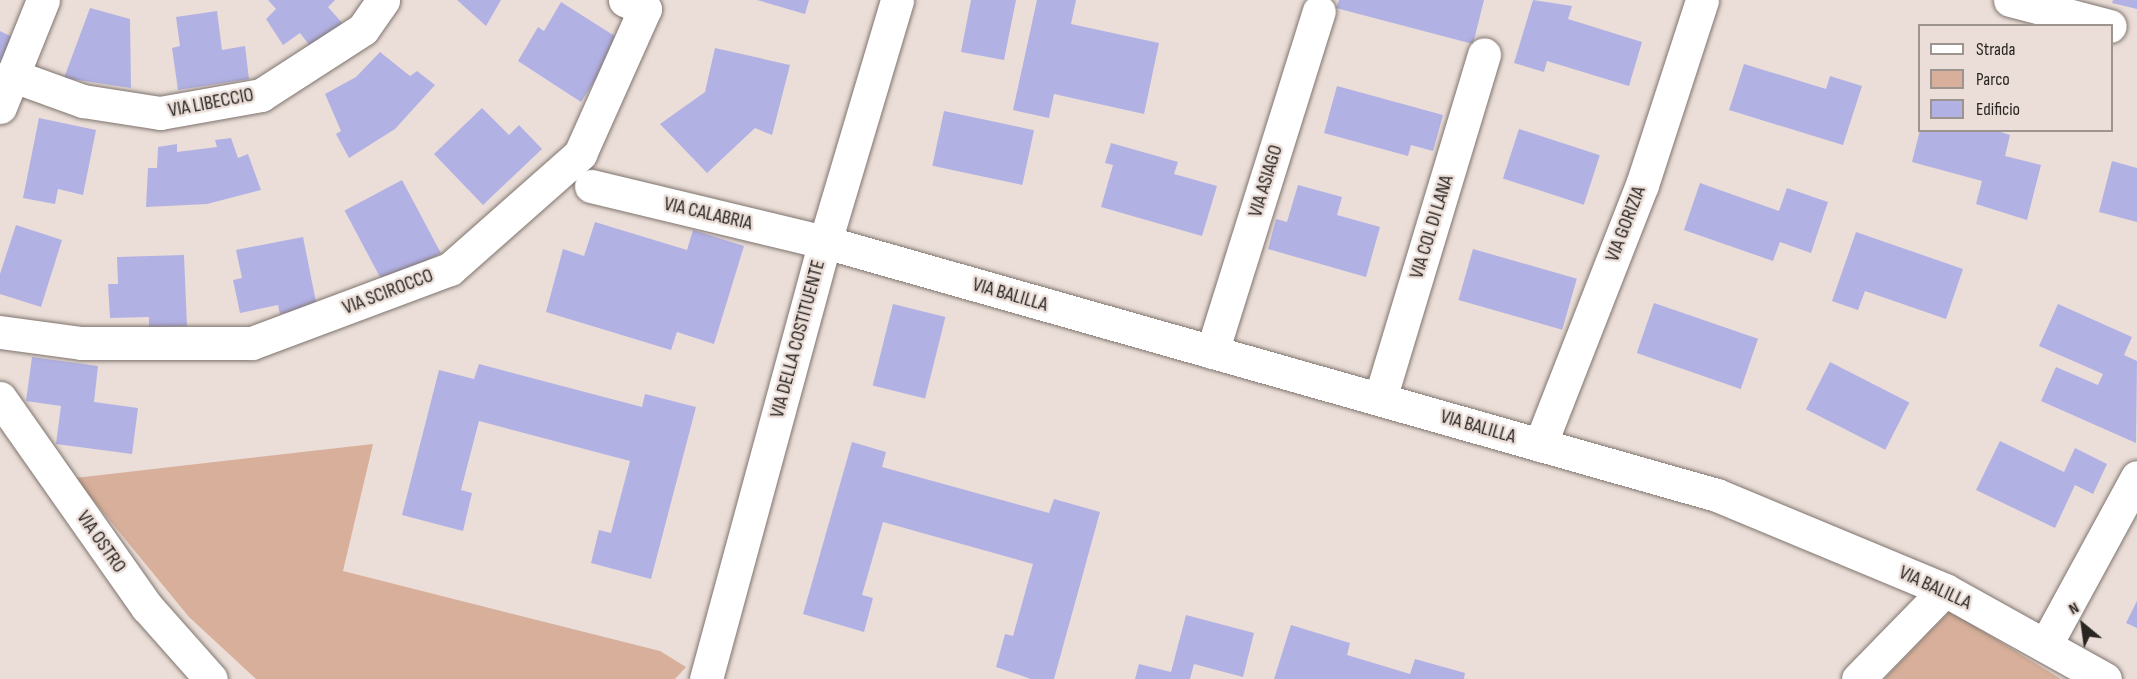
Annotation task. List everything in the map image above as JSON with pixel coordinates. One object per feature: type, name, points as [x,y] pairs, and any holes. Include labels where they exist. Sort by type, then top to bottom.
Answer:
[{"type":"street","points":[[0,107],[43,0]]},
{"type":"street","name":"VIA LIBECCIO","points":[[11,75],[83,101],[160,113],[261,95],[363,29],[383,0]]},
{"type":"street","name":"VIA DELLA COSTITUENTE","points":[[706,679],[825,242],[897,0]]},
{"type":"street","name":"VIA GORIZIA","points":[[1540,445],[1642,185],[1702,0]]},
{"type":"street","points":[[2010,0],[2103,24]]},
{"type":"street","name":"VIA SCIROCCO","points":[[0,332],[81,343],[252,343],[450,268],[580,153],[635,4]]},
{"type":"street","name":"VIA ASIAGO","points":[[1212,352],[1319,11]]},
{"type":"street","points":[[2113,26],[2137,32]]},
{"type":"street","name":"VIA COL DI LANA","points":[[1380,399],[1484,54]]},
{"type":"street","name":"VIA CALABRIA","points":[[591,186],[825,242]]},
{"type":"street","name":"VIA BALILLA","points":[[825,242],[1717,495],[1945,590],[2046,644],[2105,679]]},
{"type":"street","name":"VIA OSTRO","points":[[0,398],[147,608],[212,679]]},
{"type":"street","points":[[2046,644],[2137,477]]},
{"type":"street","points":[[1858,679],[1945,590]]},
{"type":"green space","points":[[373,444],[343,571],[660,651],[686,667],[675,679],[256,679],[189,617],[75,478]]},
{"type":"green space","points":[[1950,611],[2061,679],[1884,679]]},
{"type":"building","points":[[268,0],[335,0],[328,7],[343,24],[314,51],[300,33],[283,45],[266,19],[276,9]]},
{"type":"building","points":[[457,0],[501,0],[486,26]]},
{"type":"building","points":[[757,0],[809,0],[805,14]]},
{"type":"building","points":[[971,0],[1016,0],[1004,60],[961,52]]},
{"type":"building","points":[[1037,0],[1076,0],[1071,24],[1159,43],[1144,114],[1054,94],[1049,118],[1013,110]]},
{"type":"building","points":[[1339,0],[1484,0],[1473,44],[1336,8]]},
{"type":"building","points":[[1533,0],[1572,6],[1568,19],[1642,42],[1629,86],[1547,61],[1544,72],[1514,63]]},
{"type":"building","points":[[2113,0],[2137,0],[2137,9],[2112,3]]},
{"type":"building","points":[[561,2],[621,40],[581,102],[518,61],[538,27],[544,31]]},
{"type":"building","points":[[90,8],[130,19],[131,88],[64,78]]},
{"type":"building","points":[[217,11],[222,50],[245,46],[249,79],[178,90],[172,48],[180,46],[176,17]]},
{"type":"building","points":[[0,31],[12,37],[0,63]]},
{"type":"building","points":[[715,48],[790,65],[772,135],[755,128],[707,173],[660,124],[705,92]]},
{"type":"building","points":[[380,52],[410,76],[417,71],[435,85],[395,129],[349,158],[336,134],[341,131],[325,94],[356,77]]},
{"type":"building","points":[[1744,64],[1826,89],[1830,76],[1862,86],[1843,145],[1729,110]]},
{"type":"building","points":[[1337,86],[1443,115],[1433,151],[1411,145],[1408,156],[1324,133]]},
{"type":"building","points":[[482,108],[509,135],[519,125],[542,149],[483,205],[434,154]]},
{"type":"building","points":[[944,111],[1034,130],[1022,185],[932,166]]},
{"type":"building","points":[[39,118],[96,130],[83,195],[58,189],[55,204],[23,198]]},
{"type":"building","points":[[1519,129],[1600,155],[1584,205],[1503,178]]},
{"type":"building","points":[[1920,132],[2000,132],[2010,135],[2005,156],[2041,165],[2027,220],[1976,204],[1982,181],[1912,162]]},
{"type":"building","points":[[231,138],[238,158],[248,154],[261,190],[207,204],[146,207],[148,168],[157,168],[158,147],[177,144],[177,152],[217,147],[215,140]]},
{"type":"building","points":[[1111,143],[1178,162],[1174,174],[1217,186],[1202,236],[1101,207],[1113,165],[1105,163]]},
{"type":"building","points":[[2112,161],[2137,168],[2137,222],[2099,212]]},
{"type":"building","points":[[402,180],[441,253],[384,284],[345,211]]},
{"type":"building","points":[[1700,183],[1779,211],[1787,188],[1828,202],[1811,253],[1780,242],[1773,261],[1684,230]]},
{"type":"building","points":[[1298,185],[1342,197],[1337,215],[1380,227],[1366,277],[1268,249],[1276,219],[1287,222]]},
{"type":"building","points":[[595,222],[687,250],[693,230],[744,246],[714,344],[677,332],[671,350],[546,312],[563,249],[584,256]]},
{"type":"building","points":[[16,225],[62,240],[41,307],[0,294],[0,274]]},
{"type":"building","points":[[1856,232],[1963,269],[1946,319],[1865,291],[1858,310],[1832,301]]},
{"type":"building","points":[[303,237],[317,307],[280,314],[278,305],[240,313],[233,280],[242,278],[236,250]]},
{"type":"building","points":[[1473,249],[1577,279],[1562,330],[1458,300]]},
{"type":"building","points":[[184,255],[187,326],[149,327],[149,317],[110,318],[108,284],[118,284],[117,257]]},
{"type":"building","points":[[1654,303],[1758,339],[1741,389],[1637,353]]},
{"type":"building","points":[[893,304],[945,317],[925,399],[873,386]]},
{"type":"building","points":[[2058,304],[2132,337],[2124,355],[2137,361],[2136,443],[2041,401],[2056,367],[2098,385],[2103,374],[2039,346]]},
{"type":"building","points":[[32,357],[98,366],[94,402],[138,408],[132,454],[56,444],[61,406],[26,401]]},
{"type":"building","points":[[1830,362],[1909,402],[1885,450],[1806,409]]},
{"type":"building","points":[[479,364],[642,407],[645,394],[696,407],[651,579],[591,563],[599,530],[611,533],[630,461],[479,421],[461,490],[472,493],[463,531],[402,515],[439,370],[474,379]]},
{"type":"building","points":[[2000,441],[2064,472],[2075,448],[2107,464],[2093,494],[2075,485],[2055,528],[1976,490]]},
{"type":"building","points":[[852,442],[886,452],[882,467],[1049,513],[1054,499],[1100,512],[1054,679],[1031,679],[996,667],[1005,634],[1013,636],[1033,564],[883,522],[862,595],[873,598],[864,632],[803,614]]},
{"type":"building","points":[[2137,601],[2137,628],[2126,623]]},
{"type":"building","points":[[1186,615],[1254,633],[1243,677],[1194,664],[1190,679],[1135,679],[1139,664],[1171,672]]},
{"type":"building","points":[[1291,625],[1350,643],[1347,655],[1410,674],[1415,659],[1465,673],[1464,679],[1274,679]]}]
